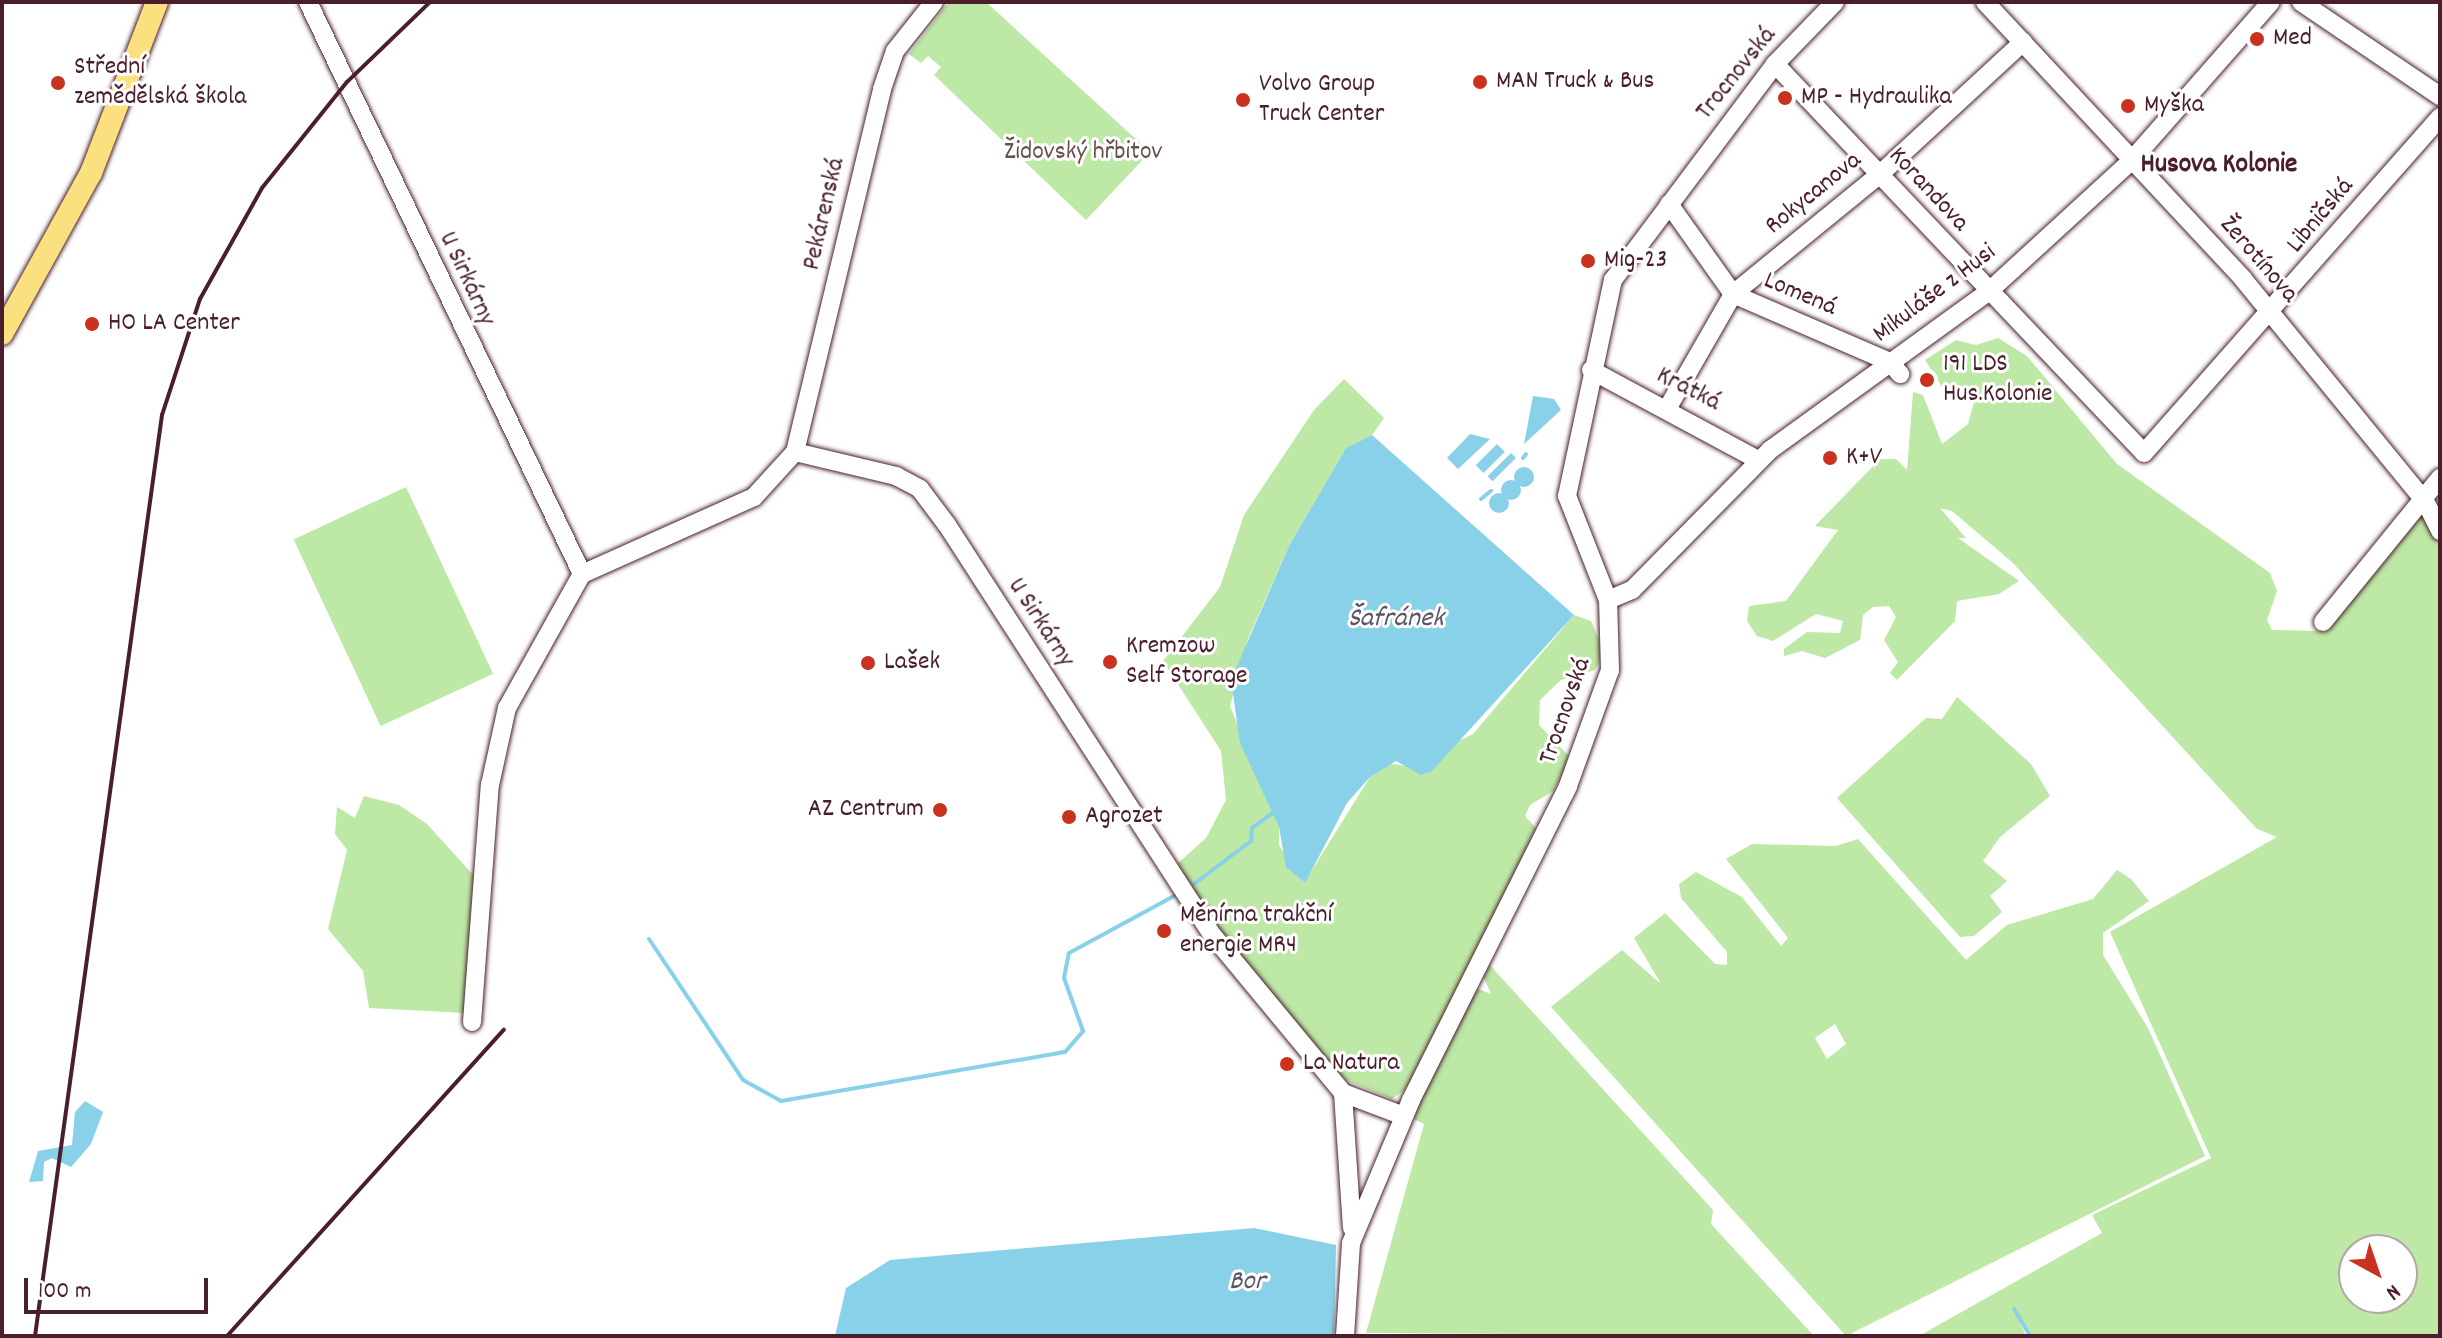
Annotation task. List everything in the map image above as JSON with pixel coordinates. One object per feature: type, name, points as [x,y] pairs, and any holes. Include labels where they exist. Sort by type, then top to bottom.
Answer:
[{"type":"main road","points":[[2,334],[91,173],[157,2]]},
{"type":"street","name":"U Sirkárny","points":[[308,2],[582,574]]},
{"type":"street","name":"Pekárenská","points":[[795,452],[882,89],[895,51],[934,2]]},
{"type":"street","name":"Trocnovská","points":[[1345,1336],[1351,1243],[1404,1116],[1568,786],[1610,670],[1608,600],[1567,496],[1591,370],[1613,280],[1775,64],[1835,2]]},
{"type":"street","name":"Žerotínova","points":[[1985,2],[2271,314],[2425,501],[2440,531]]},
{"type":"street","name":"Mikuláše z Husi","points":[[1608,600],[1632,590],[1758,460],[1895,368],[1987,293],[2132,160],[2271,2]]},
{"type":"street","points":[[2301,2],[2440,96]]},
{"type":"street","name":"Rokycanova","points":[[1667,409],[1733,294],[1879,175],[2023,42]]},
{"type":"street","name":"Korandova","points":[[1775,64],[1987,293],[2144,453]]},
{"type":"street","name":"Libničská","points":[[2144,453],[2271,314],[2440,117]]},
{"type":"street","name":"Lomená","points":[[1669,204],[1733,294],[1895,368]]},
{"type":"street","name":"Krátká","points":[[1591,370],[1758,460]]},
{"type":"street","name":"U Sirkárny","points":[[795,452],[852,460],[920,489],[1214,937],[1343,1093],[1404,1116]]},
{"type":"street","points":[[472,1022],[490,785],[507,708],[582,574],[754,497],[795,452]]},
{"type":"street","points":[[2323,622],[2425,501],[2440,478]]},
{"type":"street","points":[[1343,1093],[1351,1243]]},
{"type":"green space","name":"Židovský hřbitov","points":[[949,2],[986,2],[1150,152],[1086,220],[934,75],[941,67],[928,56],[921,63],[909,54]]},
{"type":"green space","points":[[1998,338],[2027,356],[2117,464],[2270,573],[2277,591],[2267,620],[2272,630],[2319,631],[2440,470],[2440,1336],[2033,1336],[2013,1307],[2026,1336],[1919,1336],[2102,1233],[2092,1215],[2211,1158],[2110,932],[2277,837],[2257,829],[2013,563],[1952,511],[1940,508],[1966,538],[1958,538],[2019,581],[1999,594],[1957,601],[1955,621],[1897,680],[1890,673],[1898,662],[1884,640],[1896,617],[1889,606],[1873,607],[1863,615],[1860,640],[1825,658],[1802,651],[1784,656],[1784,649],[1807,632],[1840,633],[1843,621],[1816,614],[1773,641],[1757,636],[1747,621],[1749,606],[1786,601],[1838,530],[1815,526],[1880,459],[1896,459],[1907,470],[1913,392],[1923,395],[1942,444],[1968,424],[1978,388],[1942,387],[1925,360],[1956,340],[1976,345]]},
{"type":"green space","points":[[1344,379],[1384,418],[1372,435],[1346,448],[1289,546],[1248,639],[1230,706],[1279,827],[1279,845],[1304,883],[1370,777],[1387,763],[1407,766],[1473,734],[1574,615],[1591,621],[1605,653],[1595,670],[1561,680],[1540,700],[1539,725],[1568,755],[1567,766],[1553,791],[1530,805],[1525,816],[1536,828],[1411,1085],[1392,1099],[1346,1080],[1247,972],[1176,865],[1206,838],[1226,800],[1221,751],[1163,661],[1220,587],[1244,515],[1314,410]]},
{"type":"green space","points":[[406,487],[493,674],[381,726],[294,539]]},
{"type":"green space","points":[[1957,697],[2031,764],[2050,796],[2000,837],[1983,861],[2007,881],[1990,896],[2002,912],[1974,936],[1960,937],[1837,798],[1926,718],[1942,719]]},
{"type":"green space","points":[[364,796],[399,805],[427,824],[476,878],[464,1013],[369,1008],[363,971],[328,929],[347,850],[335,834],[337,807],[355,818]]},
{"type":"green space","points":[[1858,839],[1966,960],[2007,925],[2093,899],[2117,870],[2131,879],[2149,901],[2103,933],[2103,955],[2148,1028],[2205,1156],[1846,1336],[1551,1007],[1622,950],[1661,984],[1634,938],[1665,913],[1715,964],[1727,965],[1727,952],[1681,898],[1679,884],[1696,872],[1742,897],[1781,946],[1788,938],[1726,859],[1752,844],[1836,846]],"holes":[[[1835,1024],[1846,1044],[1827,1059],[1815,1038]]]},
{"type":"green space","points":[[1487,962],[1713,1210],[1711,1224],[1814,1336],[1366,1333],[1424,1124],[1414,1119],[1422,1093],[1476,988],[1491,994],[1482,974]]},
{"type":"water","points":[[1533,396],[1554,399],[1561,410],[1524,444]]},
{"type":"water","points":[[1470,434],[1490,439],[1458,469],[1447,458]]},
{"type":"water","name":"Šafránek","points":[[1372,435],[1574,615],[1432,771],[1421,775],[1396,761],[1370,777],[1347,803],[1305,883],[1286,867],[1279,827],[1240,743],[1231,680],[1289,546],[1346,448]]},
{"type":"water","points":[[1497,444],[1505,452],[1484,473],[1476,465]]},
{"type":"water","points":[[1511,453],[1516,458],[1493,481],[1488,476]]},
{"type":"water","points":[[1524,467],[1531,470],[1534,477],[1531,484],[1524,487],[1517,484],[1514,477],[1517,470]]},
{"type":"water","points":[[1511,480],[1518,483],[1521,490],[1518,497],[1511,500],[1504,497],[1501,490],[1504,483]]},
{"type":"water","points":[[1499,493],[1506,496],[1509,503],[1506,510],[1499,513],[1492,510],[1489,503],[1492,496]]},
{"type":"water","points":[[85,1101],[103,1112],[91,1144],[71,1167],[52,1158],[44,1162],[43,1181],[29,1182],[38,1151],[72,1145],[75,1112]]},
{"type":"water","name":"Bor","points":[[1254,1228],[1336,1245],[1334,1336],[835,1336],[846,1288],[890,1260]]},
{"type":"waterway","points":[[1523,458],[1526,454]]},
{"type":"waterway","points":[[1481,499],[1491,491]]},
{"type":"waterway","points":[[1194,884],[1251,841],[1252,828],[1275,811]]},
{"type":"waterway","points":[[649,939],[743,1080],[781,1101],[1065,1052],[1083,1031],[1064,978],[1069,953],[1174,896]]},
{"type":"waterway","points":[[2014,1309],[2030,1336]]},
{"type":"railway","points":[[35,1336],[162,415],[200,299],[262,188],[347,82],[430,2]]},
{"type":"railway","points":[[227,1336],[504,1029]]},
{"type":"place","name":"Med","points":[[2257,39]]},
{"type":"place","name":"MAN Truck & Bus","points":[[1480,82]]},
{"type":"place","name":"Střední zemědělská škola","points":[[58,83]]},
{"type":"place","name":"MP - Hydraulika","points":[[1785,98]]},
{"type":"place","name":"Volvo Group Truck Center","points":[[1243,100]]},
{"type":"place","name":"Myška","points":[[2128,106]]},
{"type":"place","name":"Mig-23","points":[[1588,261]]},
{"type":"place","name":"HO LA Center","points":[[92,324]]},
{"type":"place","name":"191 LDS Hus.Kolonie","points":[[1927,380]]},
{"type":"place","name":"K+V","points":[[1830,458]]},
{"type":"place","name":"Kremzow Self Storage","points":[[1110,662]]},
{"type":"place","name":"Lašek","points":[[868,663]]},
{"type":"place","name":"AZ Centrum","points":[[940,810]]},
{"type":"place","name":"Agrozet","points":[[1069,817]]},
{"type":"place","name":"Měnírna trakční energie MR4","points":[[1164,931]]},
{"type":"place","name":"La Natura","points":[[1287,1064]]},
{"type":"district","name":"Husova Kolonie","points":[[2219,166]]}]
